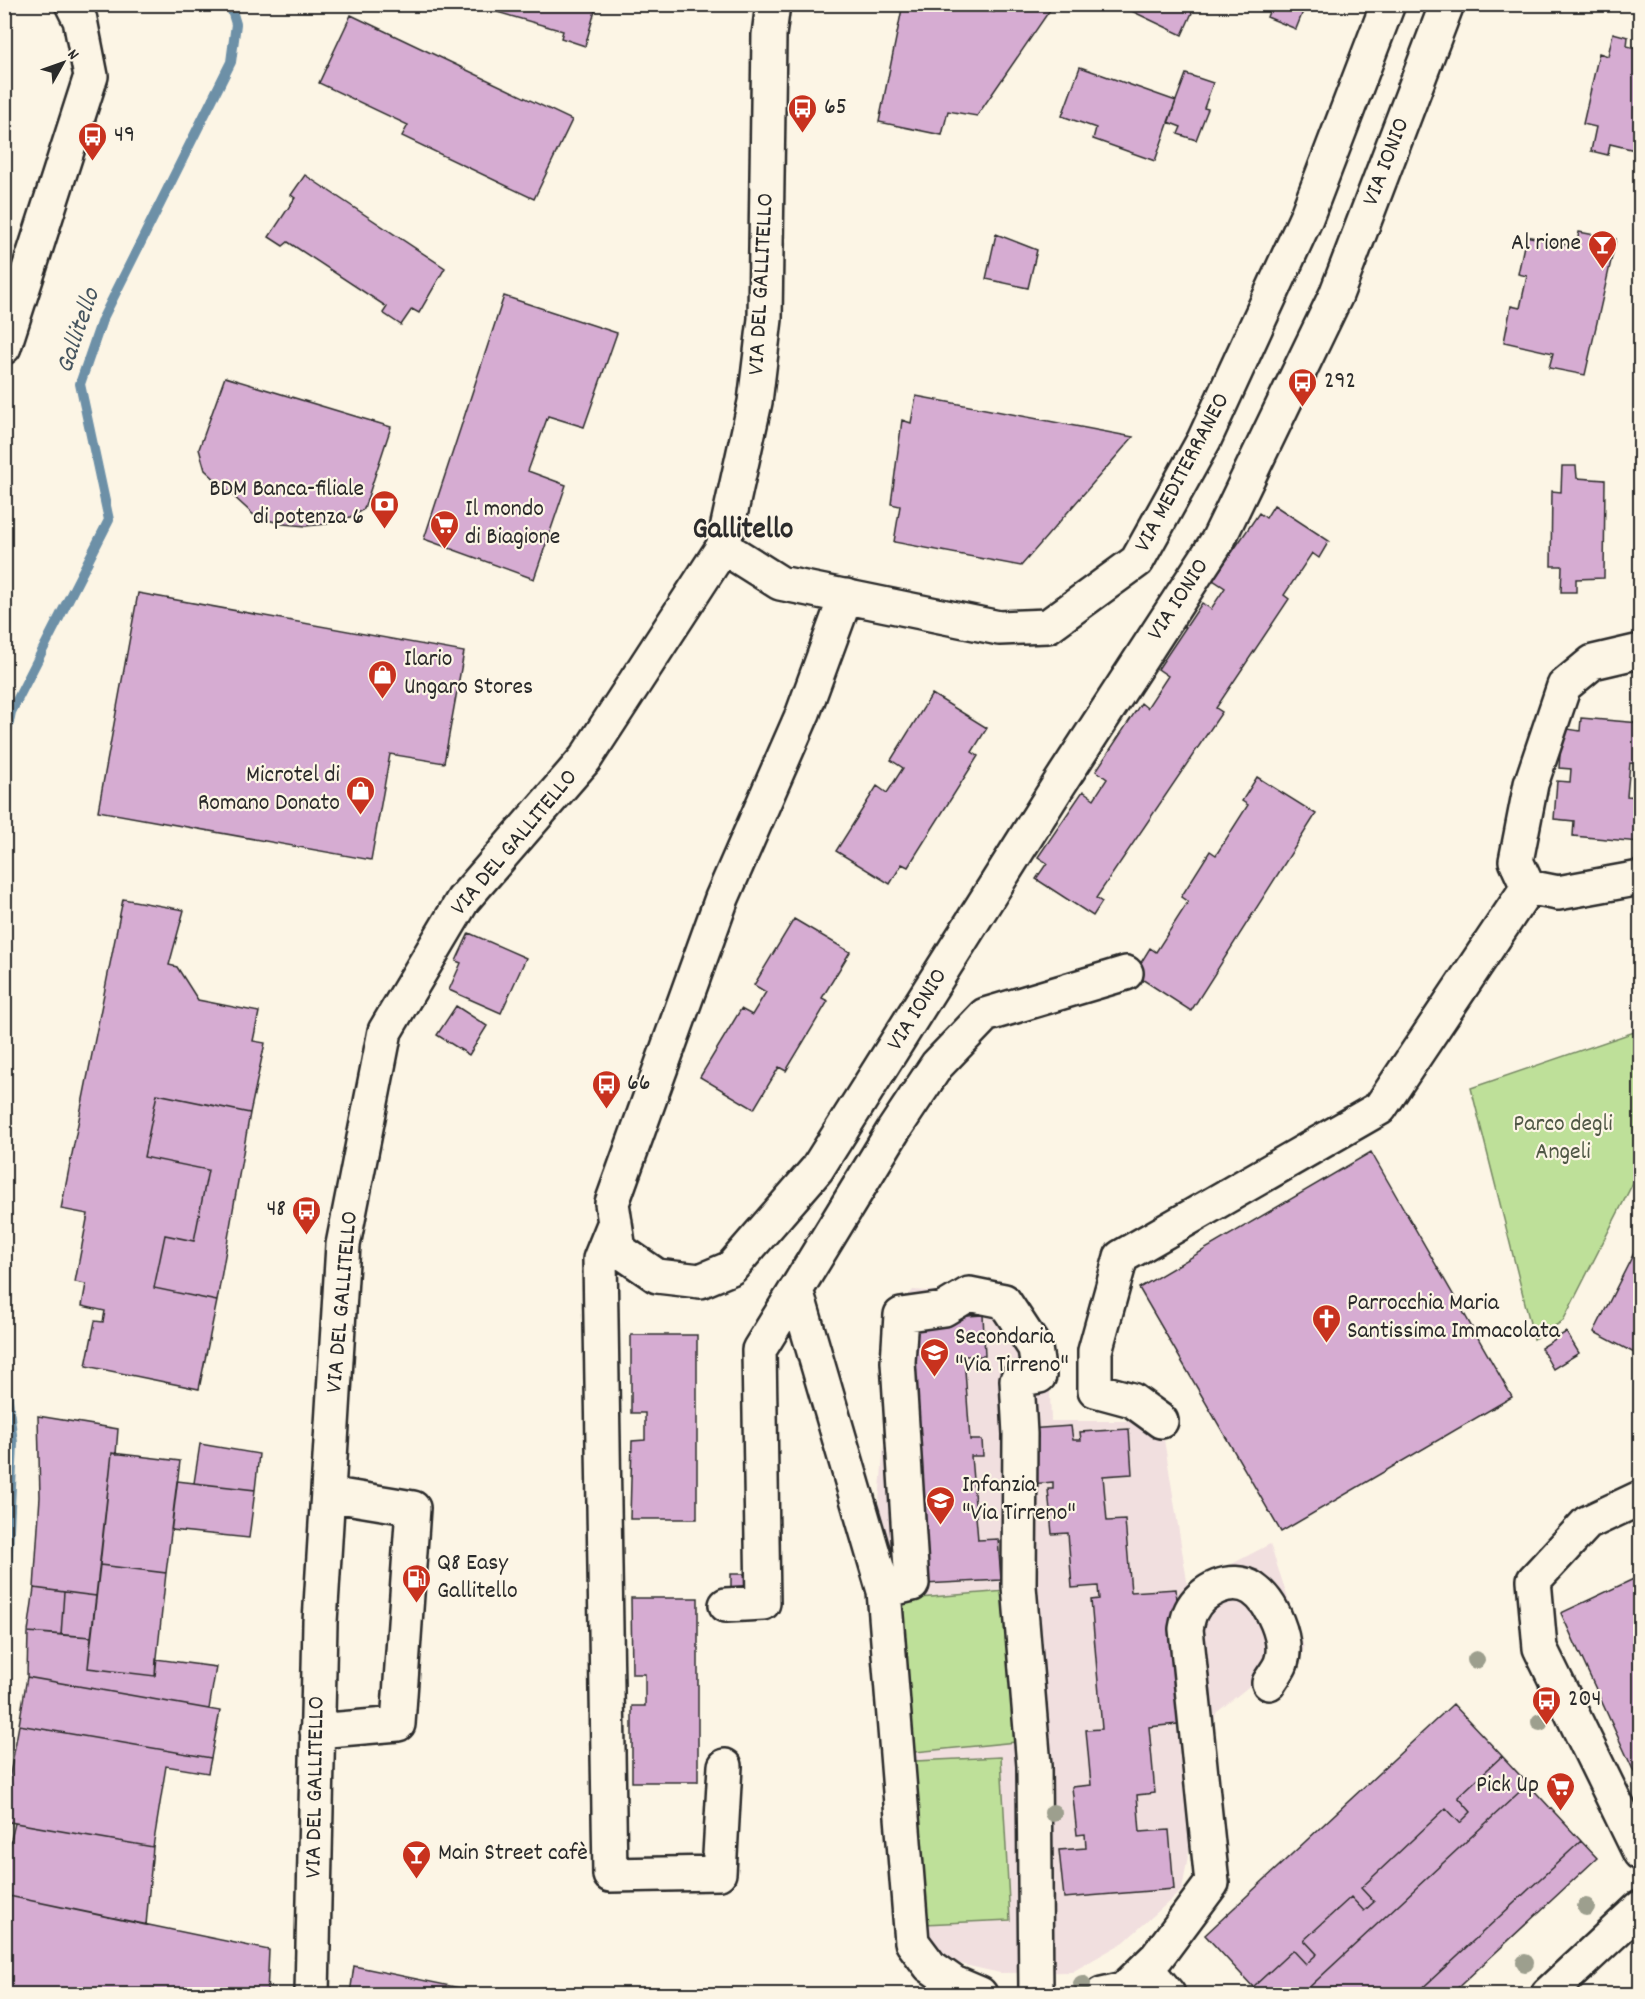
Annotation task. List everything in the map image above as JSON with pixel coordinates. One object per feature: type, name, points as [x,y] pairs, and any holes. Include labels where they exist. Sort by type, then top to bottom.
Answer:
[{"type":"street","points":[[4,347],[91,76],[80,20],[72,4]]},
{"type":"street","name":"VIA DEL GALLITELLO","points":[[312,1995],[320,1622],[343,1245],[385,1031],[463,900],[585,759],[723,548],[755,402],[765,319],[769,35],[773,4]]},
{"type":"street","name":"VIA MEDITERRANEO","points":[[723,548],[780,583],[999,628],[1048,626],[1137,561],[1204,440],[1306,218],[1388,4]]},
{"type":"street","name":"VIA IONIO","points":[[846,596],[803,713],[722,898],[612,1203],[619,1250],[657,1276],[700,1281],[731,1268],[817,1169],[1052,796],[1218,540],[1336,295],[1447,4]]},
{"type":"street","points":[[1528,887],[1516,861],[1531,784],[1564,686],[1593,662],[1641,651]]},
{"type":"street","points":[[1528,887],[1558,893],[1641,878]]},
{"type":"street","points":[[1161,1421],[1132,1400],[1095,1390],[1095,1351],[1121,1257],[1380,1108],[1528,887]]},
{"type":"street","points":[[726,1605],[763,1603],[759,1350],[893,1131],[937,1065],[985,1015],[1126,973]]},
{"type":"street","points":[[615,1222],[600,1259],[610,1875],[719,1874],[725,1766]]},
{"type":"street","points":[[796,1290],[884,1591],[912,1942],[930,1966],[954,1983],[980,1995]]},
{"type":"street","points":[[884,1591],[912,1584],[898,1362],[901,1316],[944,1309],[969,1294],[1004,1301],[1035,1348],[1039,1376],[1017,1380],[1020,1434],[1019,1586],[1034,1766],[1036,1995]]},
{"type":"street","points":[[317,1731],[398,1724],[413,1508],[328,1494]]},
{"type":"street","points":[[1641,1498],[1587,1523],[1534,1580],[1540,1648],[1641,1853]]},
{"type":"street","points":[[1102,1995],[1124,1989],[1146,1968],[1212,1884],[1186,1629],[1191,1610],[1204,1595],[1216,1587],[1234,1583],[1253,1589],[1272,1609],[1282,1634],[1282,1661],[1269,1683]]},
{"type":"street","points":[[1548,1995],[1641,1908]]},
{"type":"street","points":[[1146,1968],[1168,1995]]},
{"type":"shaded area","points":[[913,1290],[1012,1297],[1014,1346],[1048,1339],[1051,1421],[1161,1421],[1188,1587],[1270,1544],[1304,1647],[1297,1675],[1278,1693],[1263,1675],[1216,1713],[1182,1890],[1124,1942],[1072,1972],[1000,1973],[960,1964],[919,1936],[896,1903],[888,1859],[870,1602],[896,1309]]},
{"type":"green space","name":"Parco degli Angeli","points":[[1640,1030],[1640,1169],[1563,1321],[1534,1339],[1471,1088]]},
{"type":"green space","points":[[1006,1591],[1016,1742],[905,1753],[894,1600]]},
{"type":"green space","points":[[1001,1757],[1010,1920],[924,1924],[915,1761]]},
{"type":"building","points":[[484,4],[597,4],[585,46],[561,38],[563,31],[483,8]]},
{"type":"building","points":[[903,4],[961,4],[994,12],[995,4],[1054,4],[977,116],[948,111],[942,135],[879,122]]},
{"type":"building","points":[[1117,4],[1196,4],[1182,35]]},
{"type":"building","points":[[1272,4],[1306,4],[1296,29],[1267,17]]},
{"type":"building","points":[[351,15],[572,120],[534,199],[402,136],[408,125],[319,83]]},
{"type":"building","points":[[1613,33],[1628,37],[1627,46],[1640,49],[1640,126],[1635,150],[1610,144],[1608,155],[1591,151],[1596,127],[1583,124],[1599,53],[1608,56]]},
{"type":"building","points":[[1080,67],[1176,101],[1155,161],[1093,139],[1096,128],[1062,116]]},
{"type":"building","points":[[1186,74],[1213,83],[1204,108],[1208,109],[1196,140],[1178,134],[1181,127],[1168,122]]},
{"type":"building","points":[[305,175],[445,268],[419,313],[412,309],[401,325],[383,313],[387,307],[288,242],[283,246],[269,237],[295,198],[291,195]]},
{"type":"building","points":[[1579,232],[1616,239],[1585,375],[1549,368],[1553,353],[1504,342],[1511,306],[1520,308],[1527,276],[1518,274],[1526,236],[1576,247]]},
{"type":"building","points":[[996,234],[1037,250],[1028,288],[986,279]]},
{"type":"building","points":[[504,296],[617,333],[584,427],[548,416],[528,471],[566,485],[534,579],[424,539]]},
{"type":"building","points":[[225,377],[391,427],[364,509],[350,517],[327,524],[306,526],[283,524],[256,517],[205,470],[199,449]]},
{"type":"building","points":[[916,396],[1133,437],[1021,566],[894,542],[900,506],[891,504],[902,420],[911,423]]},
{"type":"building","points":[[1562,466],[1576,466],[1577,478],[1605,480],[1604,578],[1576,579],[1576,592],[1561,592],[1562,566],[1551,566],[1552,491],[1561,492]]},
{"type":"building","points":[[1274,505],[1329,541],[1319,558],[1312,553],[1284,595],[1289,599],[1216,708],[1222,712],[1096,898],[1102,902],[1093,916],[1036,879],[1047,863],[1038,857],[1083,791],[1094,799],[1107,779],[1096,771],[1141,703],[1147,708],[1168,676],[1158,669],[1202,603],[1211,609],[1225,588],[1213,580],[1259,513],[1266,518]]},
{"type":"building","points":[[138,593],[464,652],[444,763],[390,754],[371,860],[98,811]]},
{"type":"building","points":[[932,694],[987,728],[972,752],[978,756],[908,867],[902,864],[890,884],[836,851],[877,786],[887,793],[903,768],[891,760]]},
{"type":"building","points":[[1581,718],[1640,723],[1640,764],[1630,763],[1627,796],[1640,797],[1640,842],[1573,836],[1574,821],[1554,819],[1557,781],[1570,782],[1571,769],[1559,768],[1562,728],[1580,731]]},
{"type":"building","points":[[1257,777],[1316,814],[1191,1011],[1134,974],[1150,948],[1156,952],[1188,902],[1181,897],[1210,851],[1216,855],[1248,805],[1242,801]]},
{"type":"building","points":[[123,899],[184,910],[169,965],[177,967],[198,1000],[259,1012],[253,1041],[265,1043],[250,1113],[157,1094],[144,1157],[208,1170],[194,1241],[165,1235],[154,1288],[217,1301],[199,1389],[86,1366],[95,1321],[103,1322],[105,1311],[82,1306],[86,1284],[75,1282],[88,1214],[61,1209]]},
{"type":"building","points":[[794,919],[850,952],[822,998],[828,1001],[786,1071],[779,1067],[754,1109],[700,1077],[741,1009],[752,1015],[766,992],[754,985]]},
{"type":"building","points":[[469,933],[526,958],[501,1013],[449,990],[461,963],[456,961]]},
{"type":"building","points":[[456,1006],[487,1026],[469,1055],[437,1035]]},
{"type":"building","points":[[157,1094],[250,1113],[217,1301],[154,1288],[165,1235],[194,1241],[208,1170],[144,1157]]},
{"type":"building","name":"Parrocchia Maria Santissima Immacolata","points":[[1371,1152],[1512,1397],[1281,1532],[1139,1288]]},
{"type":"building","points":[[1640,1241],[1640,1356],[1594,1332]]},
{"type":"building","points":[[983,1315],[985,1356],[964,1356],[970,1440],[982,1440],[983,1456],[971,1456],[978,1540],[998,1539],[1001,1580],[924,1584],[905,1320]]},
{"type":"building","points":[[1566,1332],[1579,1353],[1553,1369],[1541,1348]]},
{"type":"building","points":[[631,1335],[697,1335],[697,1519],[630,1519],[632,1441],[645,1440],[645,1413],[631,1413]]},
{"type":"building","points":[[38,1416],[118,1429],[116,1454],[112,1453],[96,1596],[34,1588],[40,1497]]},
{"type":"building","points":[[1071,1426],[1073,1440],[1081,1440],[1080,1432],[1129,1429],[1132,1474],[1103,1476],[1107,1521],[1125,1520],[1131,1592],[1176,1589],[1187,1723],[1149,1727],[1155,1793],[1137,1795],[1140,1832],[1169,1830],[1174,1889],[1064,1898],[1059,1850],[1086,1848],[1085,1834],[1077,1835],[1072,1787],[1091,1785],[1086,1730],[1102,1729],[1091,1600],[1099,1599],[1098,1586],[1072,1588],[1068,1533],[1052,1534],[1048,1489],[1053,1489],[1053,1482],[1031,1484],[1027,1429]]},
{"type":"building","points":[[200,1444],[259,1454],[255,1490],[194,1483]]},
{"type":"building","points":[[112,1453],[180,1461],[166,1573],[100,1565]]},
{"type":"building","points":[[177,1481],[255,1490],[249,1538],[171,1530]]},
{"type":"building","points":[[100,1565],[166,1573],[155,1676],[88,1668]]},
{"type":"building","points":[[731,1574],[751,1574],[750,1597],[731,1596]]},
{"type":"building","points":[[1640,1576],[1640,1785],[1561,1613]]},
{"type":"building","points":[[34,1588],[64,1592],[61,1635],[28,1632]]},
{"type":"building","points":[[64,1592],[96,1596],[91,1637],[61,1635]]},
{"type":"building","points":[[631,1598],[698,1598],[698,1782],[632,1782],[632,1706],[645,1706],[645,1674],[632,1674]]},
{"type":"building","points":[[28,1632],[91,1637],[88,1668],[155,1676],[156,1659],[216,1667],[209,1709],[27,1677]]},
{"type":"building","points":[[27,1677],[220,1711],[211,1758],[19,1725]]},
{"type":"building","points":[[1453,1704],[1502,1756],[1458,1797],[1471,1812],[1460,1823],[1446,1808],[1361,1888],[1374,1902],[1364,1911],[1351,1897],[1304,1940],[1317,1954],[1306,1964],[1293,1950],[1253,1987],[1205,1935]]},
{"type":"building","points":[[19,1725],[211,1758],[208,1773],[166,1766],[153,1847],[4,1821],[4,1807]]},
{"type":"building","points":[[1502,1756],[1528,1784],[1302,1994],[1261,1994],[1253,1987],[1293,1950],[1306,1964],[1317,1954],[1304,1940],[1351,1897],[1364,1911],[1374,1902],[1361,1888],[1446,1808],[1460,1823],[1471,1812],[1458,1797]]},
{"type":"building","points":[[1528,1784],[1581,1841],[1416,1994],[1302,1994]]},
{"type":"building","points":[[15,1823],[153,1847],[146,1925],[4,1895],[4,1868]]},
{"type":"building","points":[[1581,1841],[1597,1858],[1451,1994],[1416,1994]]},
{"type":"building","points":[[4,1895],[269,1950],[267,1994],[4,1994]]},
{"type":"building","points":[[354,1966],[465,1989],[465,1994],[350,1994]]},
{"type":"waterway","name":"Gallitello","points":[[4,746],[11,712],[109,520],[80,384],[102,320],[231,62],[236,24],[230,4]]},
{"type":"waterway","name":"Gallitello","points":[[4,1365],[13,1443],[4,1638]]},
{"type":"place","name":"65","points":[[803,134]]},
{"type":"place","name":"49","points":[[93,162]]},
{"type":"place","name":"Al rione","points":[[1602,270]]},
{"type":"place","name":"292","points":[[1303,408]]},
{"type":"place","name":"BDM Banca-filiale di potenza 6","points":[[385,530]]},
{"type":"place","name":"Il mondo di Biagione","points":[[444,550]]},
{"type":"place","name":"Ilario Ungaro Stores","points":[[383,700]]},
{"type":"place","name":"Microtel di Romano Donato","points":[[361,816]]},
{"type":"place","name":"66","points":[[606,1110]]},
{"type":"place","name":"48","points":[[307,1236]]},
{"type":"place","name":"Parrocchia Maria Santissima Immacolata","points":[[1326,1344]]},
{"type":"place","name":"Secondaria \"Via Tirreno\"","points":[[934,1378]]},
{"type":"place","name":"Infanzia \"Via Tirreno\"","points":[[941,1526]]},
{"type":"place","name":"Q8 Easy Gallitello","points":[[416,1604]]},
{"type":"place","name":"204","points":[[1547,1726]]},
{"type":"place","name":"Pick Up","points":[[1560,1812]]},
{"type":"place","name":"Main Street cafè","points":[[417,1880]]},
{"type":"district","name":"Gallitello","points":[[743,531]]}]
